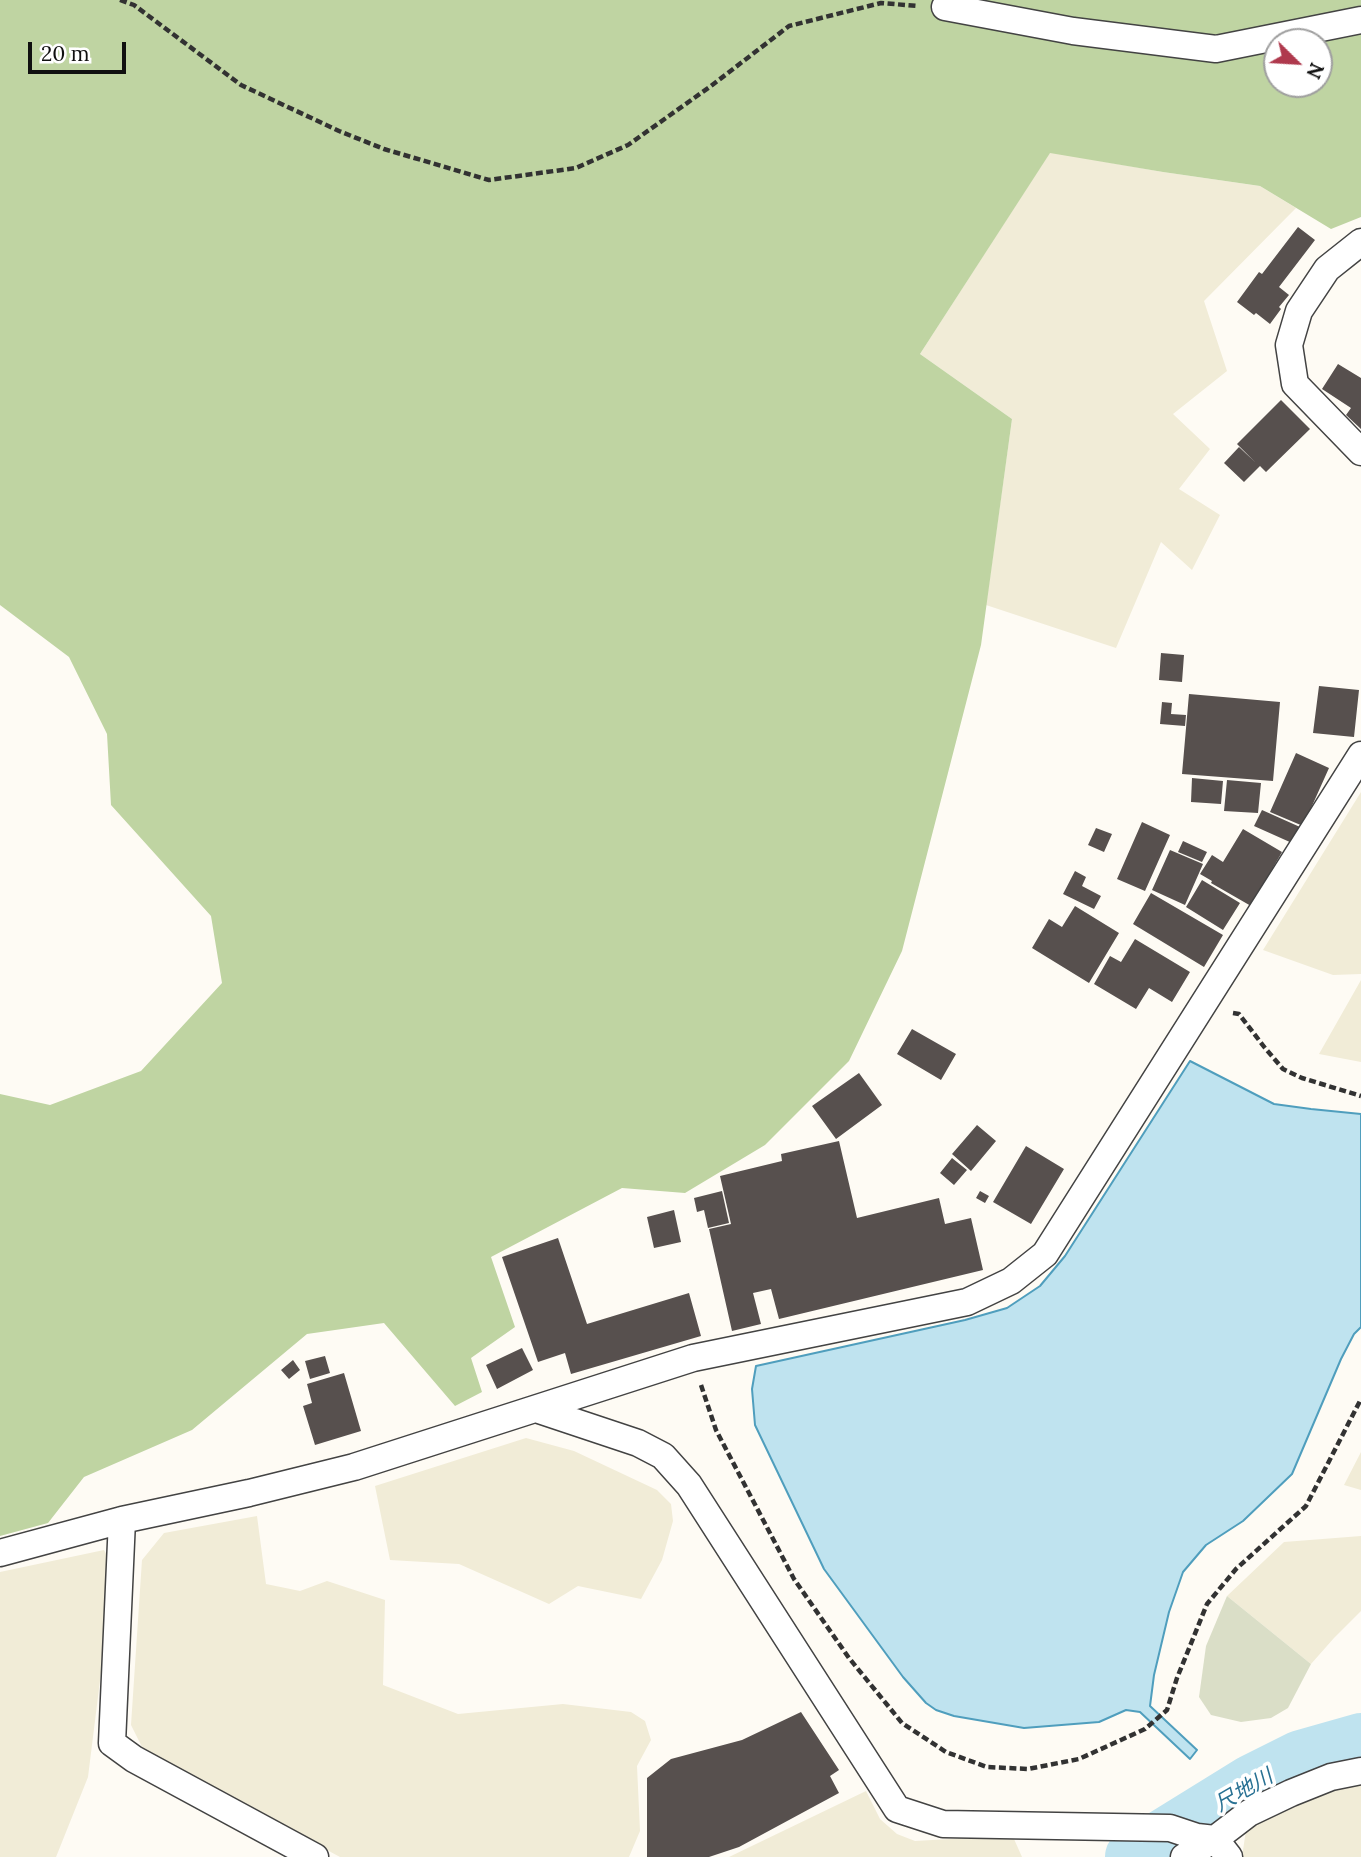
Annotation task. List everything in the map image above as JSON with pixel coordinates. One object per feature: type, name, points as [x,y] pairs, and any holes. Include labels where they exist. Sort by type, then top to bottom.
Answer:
[{"type":"street","points":[[945,7],[1073,31],[1216,48],[1361,20]]},
{"type":"street","points":[[1361,242],[1327,269],[1299,311],[1289,345],[1295,384],[1361,452]]},
{"type":"street","points":[[0,1553],[122,1520],[250,1493],[354,1467],[692,1358],[967,1301],[1011,1281],[1045,1254],[1361,755]]},
{"type":"street","points":[[536,1409],[638,1443],[663,1456],[689,1485],[897,1809],[943,1824],[1170,1828],[1206,1848],[1249,1814],[1291,1793],[1331,1777],[1361,1771]]},
{"type":"street","points":[[122,1520],[112,1743],[134,1759],[315,1857]]},
{"type":"path","points":[[120,0],[134,5],[241,85],[384,149],[489,180],[576,168],[628,145],[789,26],[881,4],[945,7]]},
{"type":"path","points":[[1202,1005],[1239,1014],[1283,1069],[1361,1096]]},
{"type":"path","points":[[692,1358],[716,1430],[794,1579],[849,1658],[902,1723],[946,1752],[987,1767],[1028,1769],[1079,1759],[1145,1729],[1167,1710],[1207,1604],[1236,1569],[1306,1506],[1361,1399]]},
{"type":"shaded area","points":[[1050,152],[1260,186],[1296,208],[1204,301],[1227,371],[1173,414],[1210,449],[1179,489],[1220,515],[1192,570],[1161,542],[1116,648],[986,605],[1012,419],[920,354]]},
{"type":"shaded area","points":[[1361,792],[1361,974],[1333,975],[1263,950]]},
{"type":"shaded area","points":[[1361,980],[1361,1062],[1319,1054]]},
{"type":"shaded area","points":[[526,1438],[574,1451],[657,1490],[671,1504],[673,1521],[662,1560],[641,1599],[578,1586],[549,1604],[459,1564],[390,1560],[375,1486]]},
{"type":"shaded area","points":[[1361,1452],[1361,1490],[1344,1485]]},
{"type":"shaded area","points":[[257,1516],[266,1584],[300,1591],[327,1581],[385,1600],[383,1685],[458,1714],[563,1704],[631,1712],[645,1721],[651,1740],[637,1766],[640,1831],[629,1857],[340,1857],[144,1751],[131,1725],[142,1560],[164,1533]]},
{"type":"shaded area","points":[[1361,1536],[1361,1611],[1311,1664],[1227,1596],[1284,1542]]},
{"type":"shaded area","points":[[104,1550],[114,1568],[88,1777],[56,1857],[0,1857],[0,1572]]},
{"type":"shaded area","points":[[1361,1782],[1361,1857],[1242,1857],[1246,1830],[1299,1800]]},
{"type":"shaded area","points":[[866,1791],[880,1819],[897,1834],[915,1841],[985,1837],[1014,1839],[1022,1857],[729,1857]]},
{"type":"green space","points":[[0,0],[1361,0],[1361,217],[1331,229],[1260,186],[1050,153],[920,354],[1012,419],[981,645],[902,951],[849,1061],[765,1145],[685,1193],[622,1188],[491,1257],[515,1327],[471,1358],[482,1392],[455,1406],[384,1323],[307,1334],[192,1430],[84,1477],[48,1523],[0,1536],[0,1094],[50,1105],[141,1071],[222,983],[211,916],[111,805],[107,734],[69,657],[0,605]]},
{"type":"green space","points":[[1227,1596],[1311,1664],[1288,1708],[1271,1718],[1241,1722],[1211,1715],[1199,1697],[1206,1646]]},
{"type":"water","points":[[1190,1061],[1274,1104],[1361,1114],[1361,1327],[1354,1334],[1341,1359],[1292,1474],[1243,1521],[1206,1545],[1183,1572],[1169,1612],[1154,1675],[1150,1706],[1197,1750],[1190,1759],[1140,1712],[1126,1710],[1099,1722],[1024,1728],[954,1716],[936,1710],[926,1703],[903,1677],[824,1569],[755,1425],[752,1389],[756,1366],[965,1320],[1007,1308],[1040,1286],[1065,1256]]},
{"type":"building","points":[[1298,227],[1315,240],[1279,287],[1289,295],[1270,324],[1237,302]]},
{"type":"building","points":[[1338,364],[1361,378],[1361,429],[1346,415],[1351,408],[1322,389]]},
{"type":"building","points":[[1281,400],[1310,429],[1266,472],[1260,466],[1244,482],[1224,463],[1239,447],[1255,462],[1237,444]]},
{"type":"building","points":[[1161,653],[1184,655],[1182,682],[1159,680]]},
{"type":"building","points":[[1319,686],[1359,690],[1354,737],[1313,733]]},
{"type":"building","points":[[1189,694],[1280,702],[1273,781],[1182,774]]},
{"type":"building","points":[[1162,702],[1172,703],[1171,714],[1186,715],[1185,726],[1160,724]]},
{"type":"building","points":[[1296,753],[1329,768],[1303,826],[1270,812]]},
{"type":"building","points":[[1192,778],[1223,781],[1221,804],[1191,802]]},
{"type":"building","points":[[1227,780],[1261,783],[1258,813],[1224,811]]},
{"type":"building","points":[[1262,810],[1300,827],[1292,843],[1254,826]]},
{"type":"building","points":[[1142,822],[1170,835],[1145,891],[1117,879]]},
{"type":"building","points":[[1096,828],[1112,834],[1104,852],[1088,845]]},
{"type":"building","points":[[1243,829],[1282,852],[1251,906],[1200,874],[1212,855],[1223,862]]},
{"type":"building","points":[[1183,841],[1207,852],[1202,862],[1178,852]]},
{"type":"building","points":[[1170,850],[1203,864],[1185,905],[1152,890]]},
{"type":"building","points":[[1075,871],[1086,877],[1082,886],[1101,896],[1094,909],[1063,894]]},
{"type":"building","points":[[1202,880],[1240,903],[1223,930],[1186,907]]},
{"type":"building","points":[[1151,893],[1223,935],[1204,967],[1133,924]]},
{"type":"building","points":[[1075,906],[1119,933],[1089,983],[1032,948],[1049,919],[1062,927]]},
{"type":"building","points":[[1135,939],[1190,972],[1172,1002],[1149,988],[1136,1009],[1094,984],[1110,956],[1121,962]]},
{"type":"building","points":[[912,1029],[956,1054],[941,1080],[897,1054]]},
{"type":"building","points":[[859,1073],[882,1105],[836,1139],[812,1106]]},
{"type":"building","points":[[977,1125],[996,1141],[971,1171],[952,1154]]},
{"type":"building","points":[[839,1141],[857,1218],[939,1198],[945,1224],[971,1218],[983,1270],[779,1319],[771,1289],[753,1293],[761,1324],[732,1331],[709,1229],[731,1224],[720,1176],[782,1161],[781,1154]]},
{"type":"building","points":[[1026,1146],[1064,1169],[1031,1224],[993,1202]]},
{"type":"building","points":[[952,1158],[967,1170],[954,1185],[940,1173]]},
{"type":"building","points":[[722,1191],[729,1223],[708,1228],[704,1210],[697,1212],[694,1198]]},
{"type":"building","points":[[980,1191],[989,1196],[985,1203],[976,1198]]},
{"type":"building","points":[[674,1210],[681,1242],[654,1248],[647,1217]]},
{"type":"building","points":[[558,1238],[587,1324],[689,1293],[701,1336],[571,1374],[565,1353],[538,1362],[502,1257]]},
{"type":"building","points":[[522,1348],[533,1370],[497,1389],[486,1365]]},
{"type":"building","points":[[325,1356],[330,1373],[310,1379],[305,1361]]},
{"type":"building","points":[[293,1360],[300,1370],[289,1379],[281,1370]]},
{"type":"building","points":[[344,1373],[361,1431],[315,1445],[303,1406],[312,1403],[307,1384]]},
{"type":"building","points":[[801,1712],[839,1770],[830,1776],[839,1793],[739,1847],[709,1857],[647,1857],[647,1778],[671,1759],[742,1740]]},
{"type":"waterway","name":"尺地川","points":[[1135,1857],[1253,1784],[1301,1760],[1361,1743]]}]
